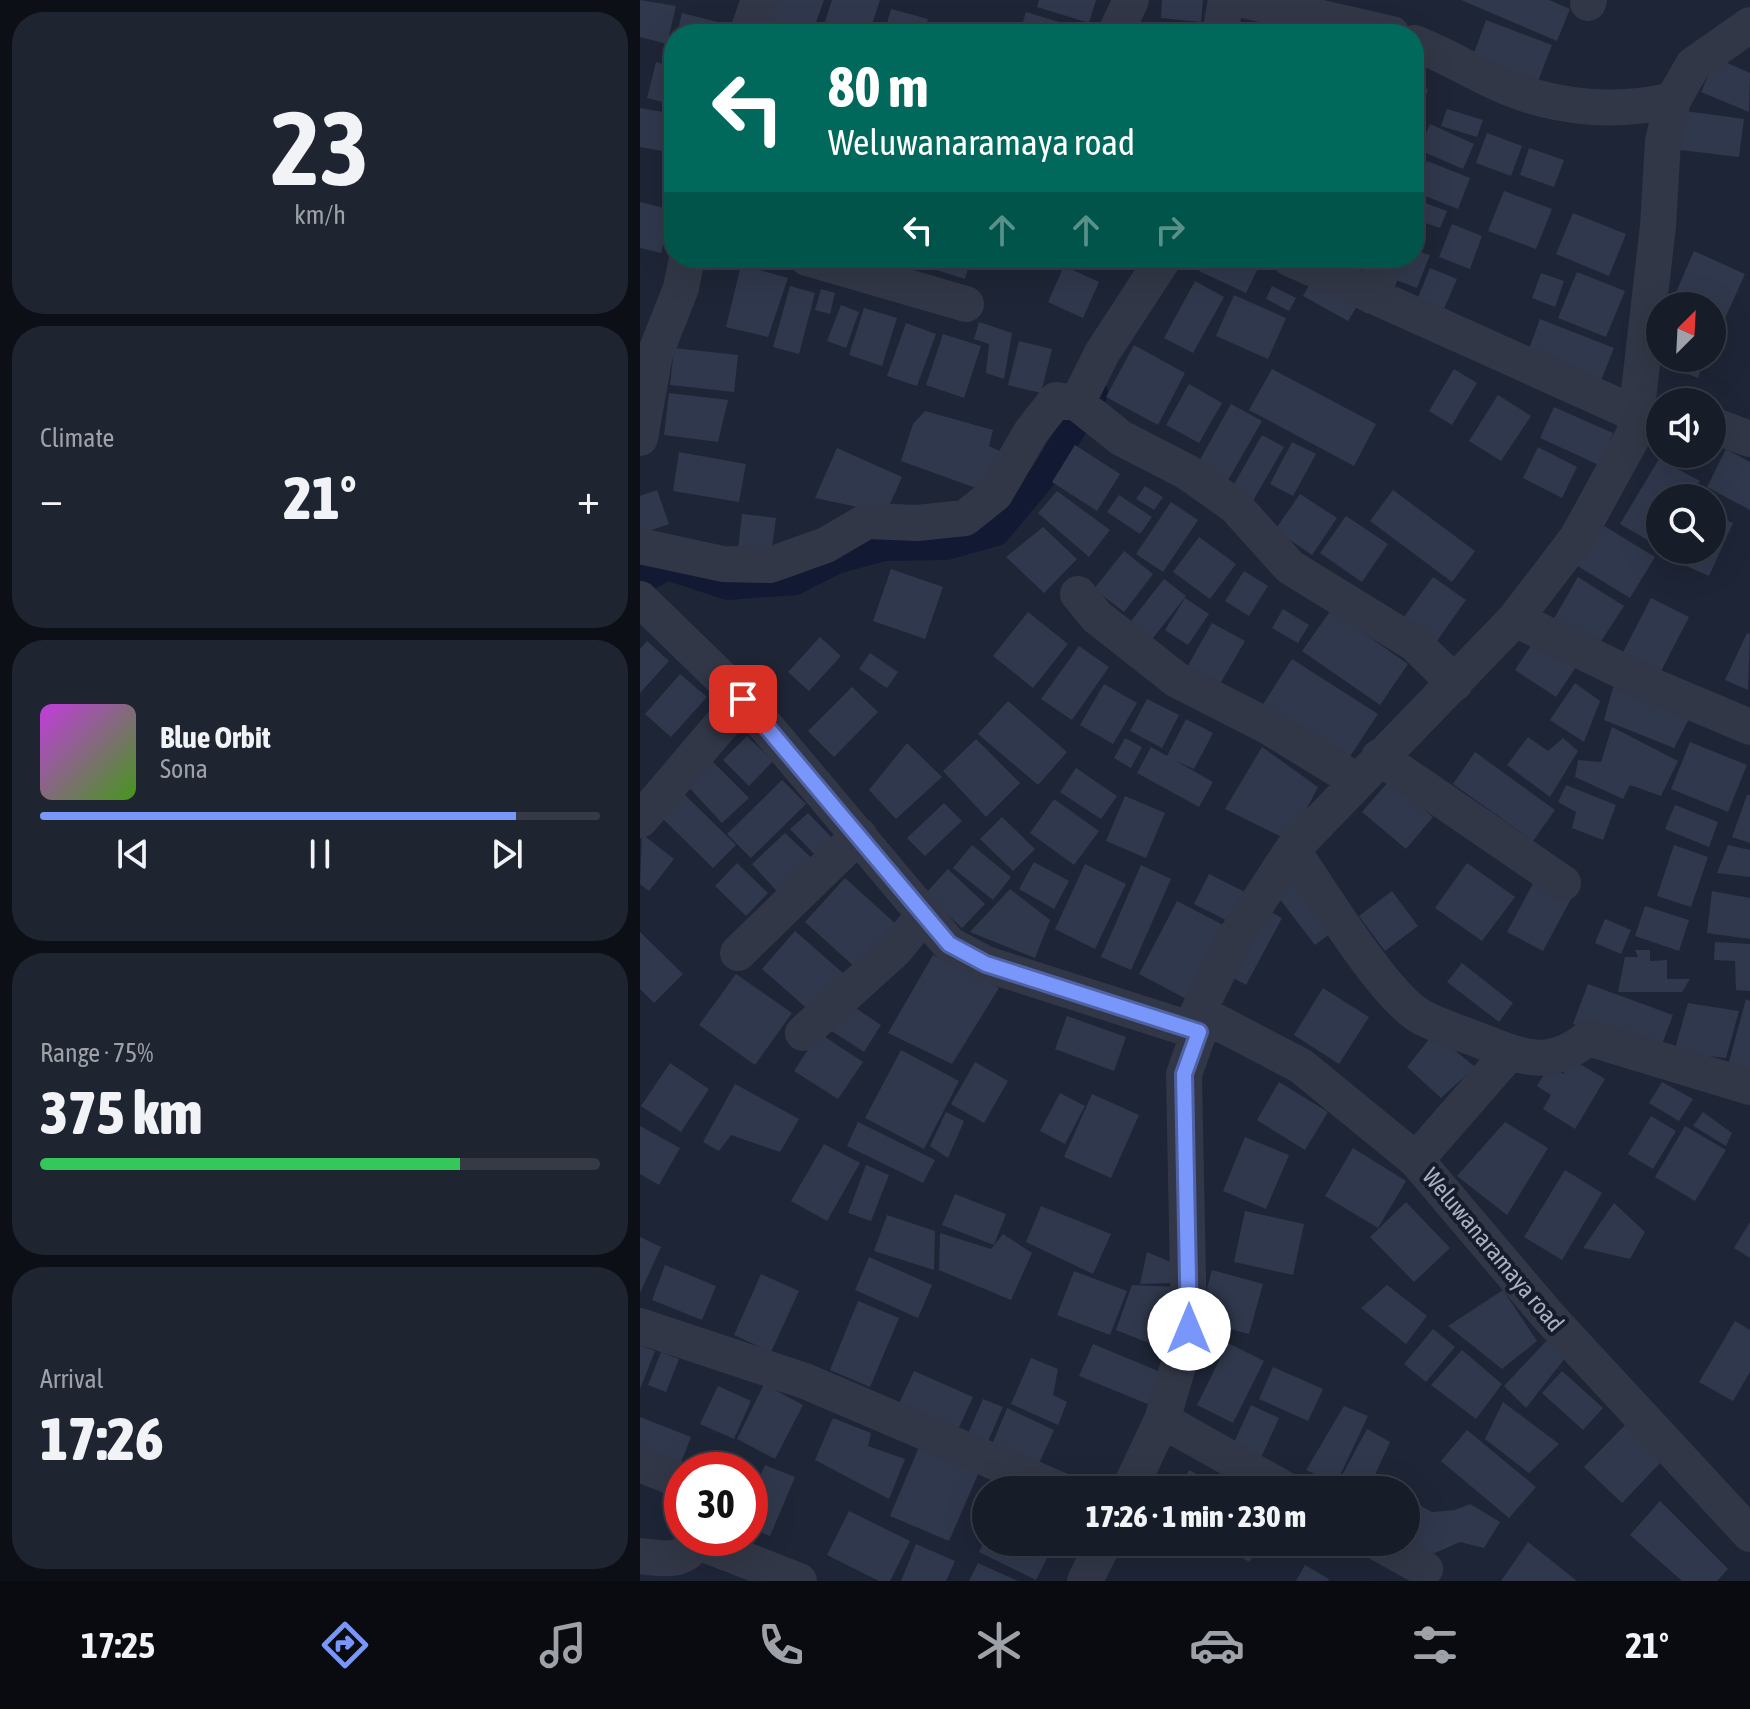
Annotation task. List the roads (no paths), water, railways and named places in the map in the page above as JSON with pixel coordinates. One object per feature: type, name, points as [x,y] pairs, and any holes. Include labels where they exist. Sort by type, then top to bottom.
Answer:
[{"type":"street","points":[[751,24],[759,0]]},
{"type":"street","points":[[1120,24],[1131,0]]},
{"type":"street","points":[[1222,24],[1226,0]]},
{"type":"street","points":[[1243,0],[1348,24]]},
{"type":"street","points":[[1647,388],[1663,141],[1673,100],[1693,65],[1746,34]]},
{"type":"street","points":[[1424,48],[1510,89],[1546,100],[1604,109],[1640,108],[1673,100]]},
{"type":"street","points":[[640,438],[655,354],[681,288],[685,268]]},
{"type":"street","points":[[842,268],[966,304]]},
{"type":"street","points":[[1077,403],[1102,353],[1157,268]]},
{"type":"street","points":[[1136,1476],[1162,1420],[1189,1329],[1184,1074],[1198,1022],[1236,936],[1292,850],[1515,619],[1577,538],[1646,406],[1372,296],[1311,268]]},
{"type":"street","points":[[1372,296],[1383,268]]},
{"type":"street","points":[[640,546],[723,564],[770,565],[826,545],[867,521],[917,523],[965,518],[995,494],[1031,432],[1056,400],[1077,403],[1121,438],[1187,472],[1235,506],[1290,567],[1415,644],[1455,683]]},
{"type":"street","points":[[1726,430],[1750,439]]},
{"type":"street","points":[[1078,594],[1097,617],[1177,680],[1269,727],[1368,769],[1563,883]]},
{"type":"street","name":"Weluwanaramaya road","points":[[642,601],[743,699],[949,944],[986,964],[1198,1022],[1301,1066],[1416,1160],[1549,1317],[1750,1534]]},
{"type":"street","points":[[1515,619],[1655,687],[1750,727]]},
{"type":"street","points":[[640,820],[743,699]]},
{"type":"street","points":[[738,953],[859,835]]},
{"type":"street","points":[[1292,850],[1389,987],[1418,1015],[1510,1052],[1548,1060],[1570,1052],[1588,1038],[1750,1087]]},
{"type":"street","points":[[803,1033],[894,951],[925,914]]},
{"type":"street","points":[[1416,1160],[1510,1052]]},
{"type":"street","points":[[640,1326],[805,1381],[1027,1476]]},
{"type":"street","points":[[1162,1420],[1261,1476]]},
{"type":"street","points":[[640,1464],[664,1474]]},
{"type":"street","points":[[640,1556],[682,1556]]},
{"type":"street","points":[[736,1556],[799,1581]]},
{"type":"street","points":[[1085,1581],[1097,1556]]},
{"type":"street","points":[[1402,1556],[1425,1569]]},
{"type":"waterway","points":[[640,581],[667,566],[728,586],[795,581],[836,560],[884,547],[946,546],[996,532],[1044,475],[1094,393]]}]
